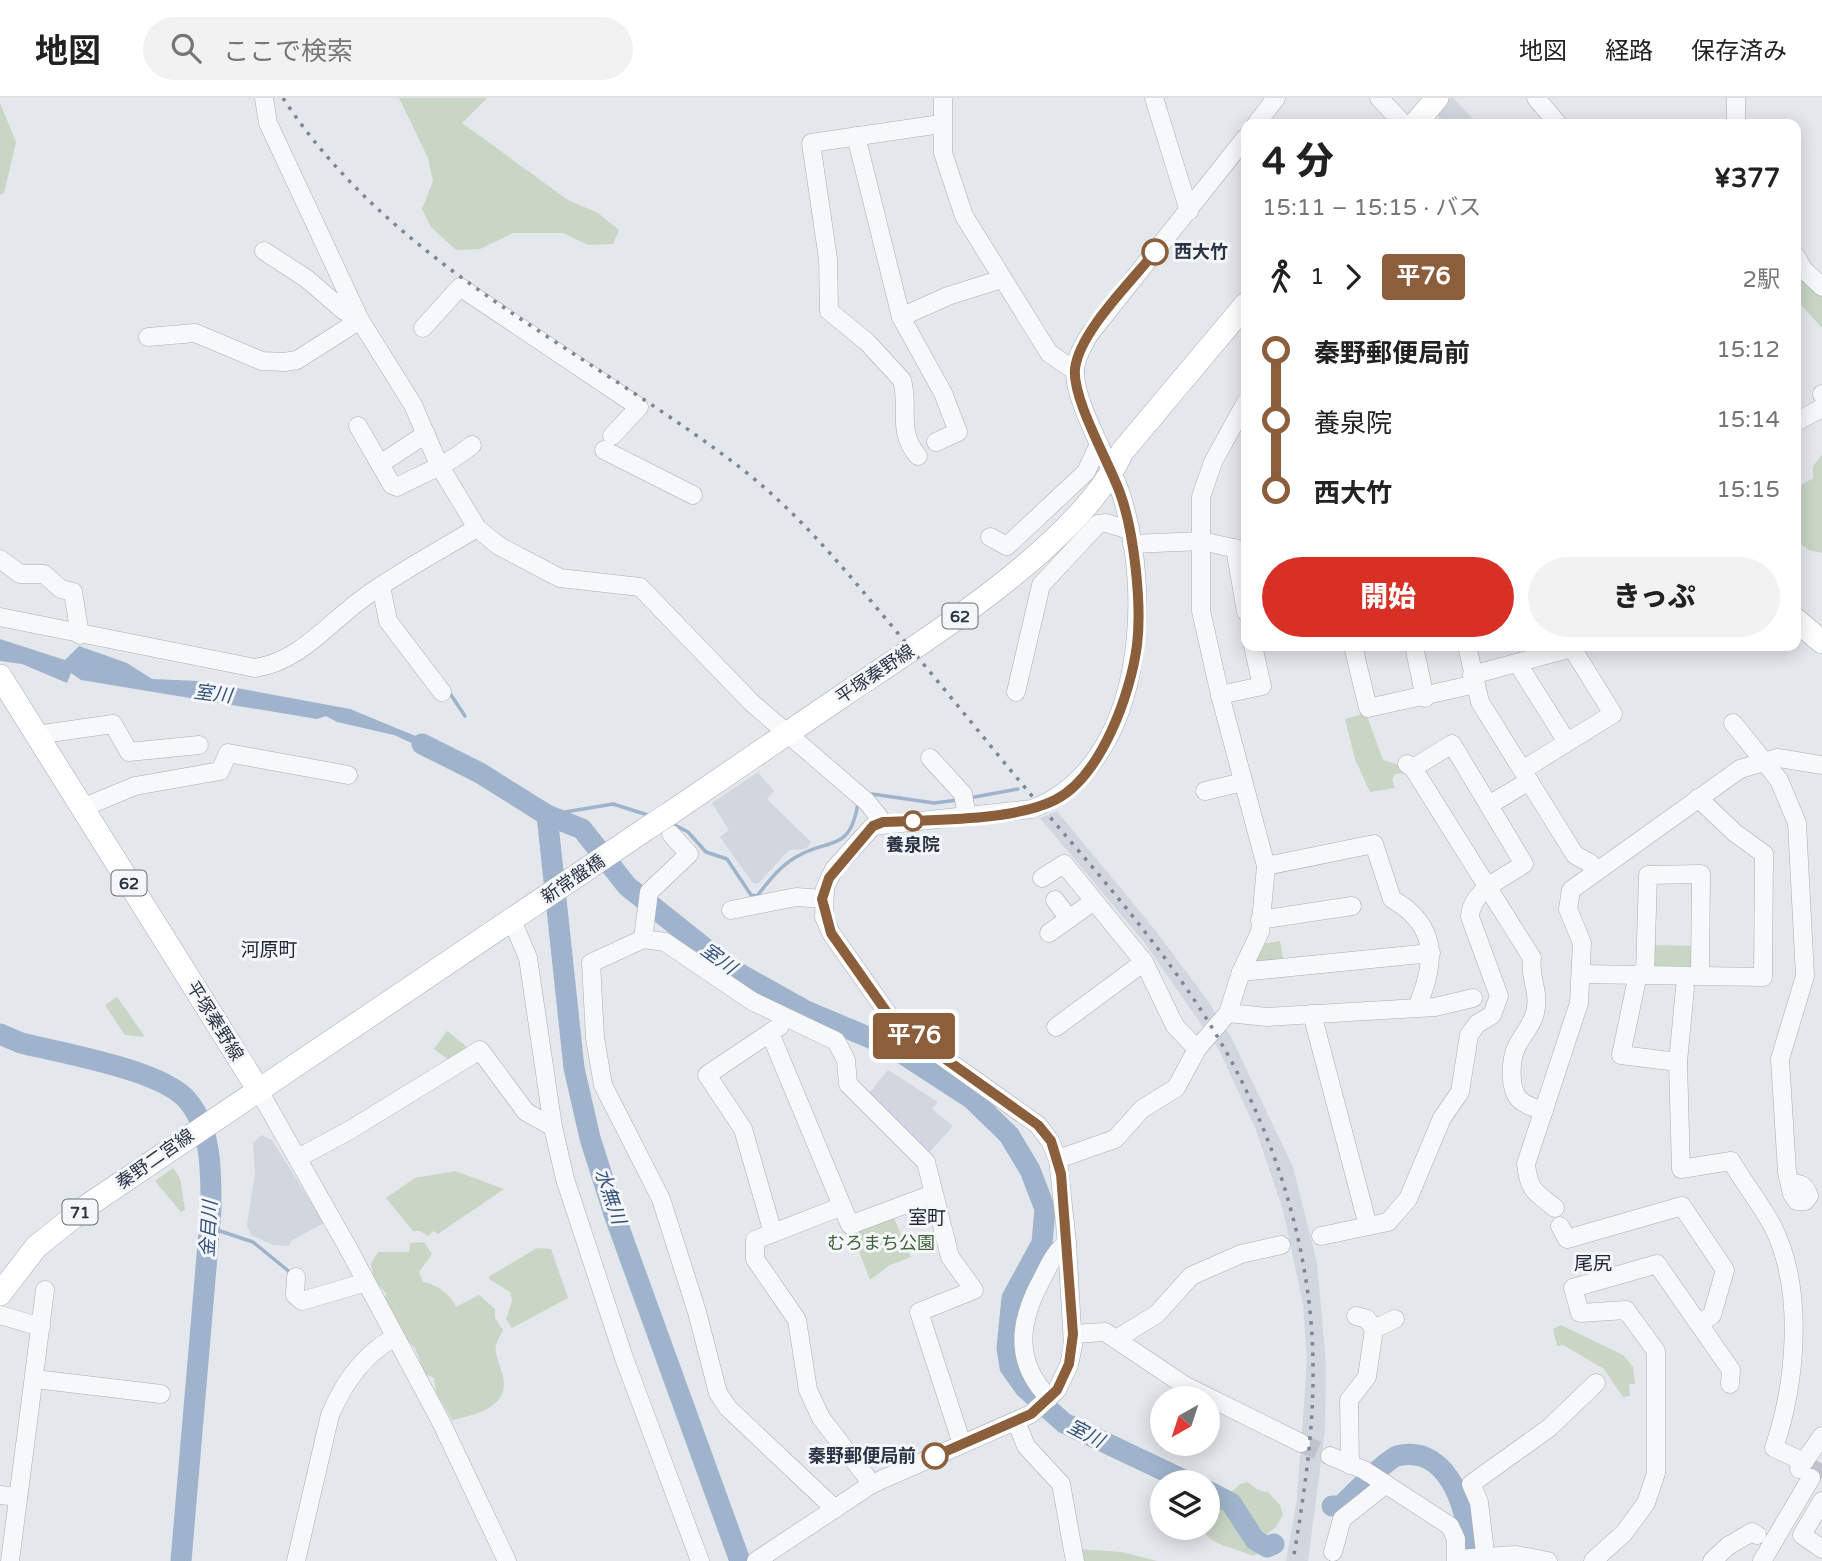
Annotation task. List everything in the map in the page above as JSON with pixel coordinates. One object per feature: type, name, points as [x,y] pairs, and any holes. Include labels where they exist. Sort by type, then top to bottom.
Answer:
[{"type":"main road","points":[[1406,119],[1417,98]]},
{"type":"main road","points":[[1409,119],[1437,98]]},
{"type":"main road","name":"平塚秦野線","points":[[1112,474],[1122,452],[1241,310]]},
{"type":"main road","name":"平塚秦野線","points":[[616,850],[664,825],[787,734],[997,589],[1054,537],[1112,474],[1128,465],[1241,330]]},
{"type":"main road","points":[[1801,624],[1822,642]]},
{"type":"main road","name":"平塚秦野線","points":[[0,676],[258,1089]]},
{"type":"main road","name":"新常盤橋","points":[[521,914],[616,850]]},
{"type":"main road","name":"62","points":[[258,1089],[521,914]]},
{"type":"main road","name":"秦野二宮線","points":[[0,1294],[24,1260],[55,1230],[258,1089]]},
{"type":"street","points":[[264,98],[268,123],[360,320],[413,405],[439,466],[477,528],[499,546],[560,578],[640,587],[752,703],[867,802],[883,822]]},
{"type":"street","points":[[943,98],[943,153],[964,216],[1049,353],[1075,371]]},
{"type":"street","points":[[1154,98],[1188,211]]},
{"type":"street","points":[[1260,119],[1276,98]]},
{"type":"street","points":[[1379,98],[1400,119]]},
{"type":"street","points":[[1536,98],[1554,119]]},
{"type":"street","points":[[1736,98],[1736,119]]},
{"type":"street","points":[[918,456],[907,443],[904,430],[902,380],[867,342],[829,311],[828,259],[811,143],[941,124]]},
{"type":"street","points":[[856,136],[901,317],[943,393],[958,432],[936,442]]},
{"type":"street","points":[[756,1561],[779,1553],[835,1508],[872,1484],[1023,1417],[1048,1399],[1062,1382],[1069,1364],[1073,1334],[1066,1243],[1058,1159],[1051,1141],[1038,1125],[913,1036],[888,1014],[831,933],[822,899],[834,869],[866,831],[883,822],[965,805],[1032,808],[1056,799],[1080,778],[1103,746],[1119,712],[1137,644],[1131,537],[1112,474],[1080,396],[1075,371],[1079,354],[1089,335],[1241,143]]},
{"type":"street","points":[[264,251],[307,279],[343,310],[360,320]]},
{"type":"street","points":[[1801,265],[1822,287]]},
{"type":"street","points":[[901,317],[948,296],[1002,279]]},
{"type":"street","points":[[423,327],[460,287],[639,407],[608,443],[693,495]]},
{"type":"street","points":[[148,337],[195,332],[262,361],[284,362],[297,360],[360,320]]},
{"type":"street","points":[[1801,419],[1822,408]]},
{"type":"street","points":[[1058,1159],[1115,1139],[1142,1109],[1176,1088],[1198,1049],[1228,1013],[1229,1000],[1260,932],[1266,866],[1202,626],[1200,515],[1205,480],[1241,412]]},
{"type":"street","points":[[358,426],[392,485],[397,487],[450,463],[472,445]]},
{"type":"street","points":[[380,464],[426,434]]},
{"type":"street","points":[[989,537],[1007,546],[1031,527],[1086,472],[1099,444]]},
{"type":"street","points":[[1016,692],[1041,585],[1098,524],[1106,523],[1131,537],[1202,541],[1240,549]]},
{"type":"street","points":[[0,617],[80,635],[255,667],[271,666],[299,652],[381,586],[477,528]]},
{"type":"street","points":[[0,559],[20,575],[44,574],[61,589],[73,592],[80,635]]},
{"type":"street","points":[[381,586],[388,621],[442,692]]},
{"type":"street","points":[[1220,695],[1262,686],[1254,651]]},
{"type":"street","points":[[1354,651],[1368,708],[1425,698],[1562,651]]},
{"type":"street","points":[[1415,651],[1425,698]]},
{"type":"street","points":[[1467,651],[1470,681],[1479,702],[1529,773],[1575,855],[1590,863],[1596,871]]},
{"type":"street","points":[[1489,805],[1567,742],[1613,714],[1574,651]]},
{"type":"street","points":[[1518,664],[1567,742]]},
{"type":"street","points":[[1733,723],[1779,780],[1797,822],[1805,975],[1780,1059],[1790,1183]]},
{"type":"street","points":[[36,735],[113,724],[129,752],[200,745]]},
{"type":"street","points":[[1321,1236],[1387,1224],[1408,1199],[1442,1118],[1460,1092],[1469,1035],[1477,1024],[1492,1015],[1497,1004],[1497,987],[1470,917],[1474,899],[1488,888],[1524,864],[1452,744],[1410,766],[1488,888],[1532,958],[1530,974],[1536,990],[1536,1008],[1517,1046],[1512,1061],[1512,1079],[1517,1097],[1525,1105],[1544,1111]]},
{"type":"street","points":[[82,808],[135,786],[220,771],[228,753],[348,775]]},
{"type":"street","points":[[930,758],[965,805]]},
{"type":"street","points":[[1555,1208],[1540,1199],[1528,1182],[1526,1164],[1579,1003],[1582,943],[1568,903],[1574,887],[1740,769],[1761,761],[1798,759],[1822,765]]},
{"type":"street","points":[[1205,791],[1243,782]]},
{"type":"street","points":[[1581,974],[1763,977],[1764,853],[1735,833],[1698,798]]},
{"type":"street","points":[[643,939],[649,892],[689,854],[664,825]]},
{"type":"street","points":[[1266,866],[1374,844],[1392,899],[1409,909],[1432,944],[1429,978],[1417,1006]]},
{"type":"street","points":[[1042,878],[1064,864],[1144,962],[1175,1026],[1198,1049]]},
{"type":"street","points":[[1678,1062],[1621,1055],[1642,974],[1648,875],[1701,874],[1700,975]]},
{"type":"street","points":[[731,910],[796,897],[822,899]]},
{"type":"street","points":[[1055,900],[1069,919]]},
{"type":"street","points":[[1049,933],[1094,901]]},
{"type":"street","points":[[1260,920],[1352,906]]},
{"type":"street","points":[[521,914],[552,1127],[579,1228],[665,1474],[700,1561]]},
{"type":"street","points":[[835,1508],[728,1408],[718,1393],[697,1312],[661,1199],[603,1084],[595,1038],[591,963],[643,939],[665,942],[678,948],[752,1001],[836,1041],[846,1060],[848,1084],[926,1162],[950,1257],[974,1290],[919,1311],[962,1444]]},
{"type":"street","points":[[1241,972],[1431,953]]},
{"type":"street","points":[[1056,1027],[1144,962]]},
{"type":"street","points":[[1685,988],[1678,1062],[1681,1169],[1731,1161],[1773,1227],[1788,1268],[1794,1327],[1790,1396],[1774,1448],[1805,1470]]},
{"type":"street","points":[[1228,1013],[1267,1017],[1434,1007],[1473,998]]},
{"type":"street","points":[[1312,1014],[1368,1226]]},
{"type":"street","points":[[773,1233],[743,1129],[702,1068],[770,1033],[782,1024],[785,1018]]},
{"type":"street","points":[[770,1033],[840,1207],[850,1225],[933,1194]]},
{"type":"street","points":[[298,1158],[350,1130],[480,1050],[526,1112],[552,1127]]},
{"type":"street","points":[[258,1089],[366,1282],[471,1481],[507,1561]]},
{"type":"street","points":[[1560,1226],[1567,1239],[1682,1206],[1725,1270],[1712,1315],[1699,1324]]},
{"type":"street","points":[[840,1207],[755,1240],[755,1259],[797,1320],[808,1390],[821,1418],[872,1484]]},
{"type":"street","points":[[1048,1399],[1028,1371],[1023,1321],[1057,1251],[1066,1243]]},
{"type":"street","points":[[1118,1338],[1157,1314],[1191,1276],[1241,1254],[1281,1245]]},
{"type":"street","points":[[1593,1561],[1624,1532],[1646,1503],[1656,1473],[1656,1351],[1626,1310],[1580,1313],[1573,1288],[1657,1264],[1731,1370],[1730,1384]]},
{"type":"street","points":[[296,1277],[295,1295],[302,1301],[366,1282]]},
{"type":"street","points":[[10,1561],[9,1496],[35,1379],[45,1290]]},
{"type":"street","points":[[0,1315],[41,1327]]},
{"type":"street","points":[[1356,1316],[1367,1319],[1374,1329],[1367,1377],[1349,1400],[1357,1468]]},
{"type":"street","points":[[1374,1329],[1395,1319]]},
{"type":"street","points":[[1073,1334],[1098,1331],[1118,1338],[1184,1385],[1301,1443]]},
{"type":"street","points":[[296,1561],[330,1415],[369,1353],[395,1337]]},
{"type":"street","points":[[35,1379],[161,1395]]},
{"type":"street","points":[[1484,1558],[1479,1502],[1471,1484],[1549,1428],[1596,1383]]},
{"type":"street","points":[[1023,1417],[1026,1446],[1061,1484],[1075,1561]]},
{"type":"street","points":[[1762,1561],[1822,1436]]},
{"type":"street","points":[[1331,1456],[1383,1483],[1450,1526],[1456,1539],[1457,1560],[1516,1555],[1548,1561]]},
{"type":"street","points":[[1333,1552],[1342,1519],[1383,1483]]},
{"type":"street","points":[[1822,1501],[1802,1535],[1822,1549]]},
{"type":"street","points":[[1712,1561],[1728,1546],[1752,1532],[1757,1535]]},
{"type":"shaded area","points":[[1453,98],[1473,119],[1438,119],[1439,112]]},
{"type":"shaded area","points":[[758,772],[774,791],[767,799],[811,842],[806,849],[789,850],[758,884],[753,883],[720,837],[729,830],[712,803]]},
{"type":"shaded area","points":[[1057,811],[1155,930],[1208,1001],[1232,1039],[1293,1167],[1317,1263],[1326,1364],[1325,1431],[1308,1561],[1286,1561],[1297,1499],[1307,1361],[1303,1304],[1283,1210],[1256,1130],[1219,1050],[1144,942],[1040,818]]},
{"type":"shaded area","points":[[888,1070],[938,1102],[932,1109],[953,1126],[926,1156],[867,1096]]},
{"type":"shaded area","points":[[262,1135],[272,1140],[324,1223],[291,1241],[289,1246],[273,1245],[251,1235],[247,1225],[255,1174],[253,1143]]},
{"type":"green space","points":[[399,98],[487,98],[462,123],[568,200],[598,213],[619,230],[613,244],[588,245],[563,233],[513,233],[480,249],[456,250],[431,227],[422,209],[433,181],[428,158]]},
{"type":"green space","points":[[0,103],[16,142],[4,193],[0,195]]},
{"type":"green space","points":[[1801,275],[1822,295],[1822,328],[1801,305]]},
{"type":"green space","points":[[1822,455],[1822,553],[1809,550],[1801,544],[1801,487],[1813,479],[1813,466]]},
{"type":"green space","points":[[1366,713],[1383,760],[1408,768],[1412,773],[1396,774],[1392,779],[1395,788],[1370,792],[1355,759],[1345,719]]},
{"type":"green space","points":[[1280,941],[1284,964],[1254,967],[1261,944]]},
{"type":"green space","points":[[1650,945],[1697,946],[1692,970],[1653,969]]},
{"type":"green space","points":[[117,997],[145,1037],[125,1035],[105,1005]]},
{"type":"green space","points":[[447,1031],[472,1051],[452,1062],[434,1049]]},
{"type":"green space","points":[[173,1168],[180,1178],[185,1210],[181,1212],[155,1181]]},
{"type":"green space","points":[[455,1171],[504,1189],[438,1234],[433,1231],[428,1236],[420,1231],[413,1231],[386,1198],[415,1178]]},
{"type":"green space","name":"むろまち公園","points":[[892,1214],[911,1257],[890,1265],[870,1280],[851,1230]]},
{"type":"green space","points":[[424,1242],[432,1254],[419,1272],[423,1282],[443,1290],[456,1307],[479,1295],[495,1309],[495,1318],[503,1330],[496,1348],[503,1377],[501,1396],[481,1412],[452,1420],[436,1392],[434,1378],[425,1374],[415,1348],[403,1336],[384,1303],[386,1294],[374,1279],[371,1264],[378,1252],[409,1252],[410,1243]]},
{"type":"green space","points":[[537,1248],[551,1249],[568,1298],[512,1328],[506,1319],[512,1301],[510,1292],[489,1279]]},
{"type":"green space","points":[[1561,1325],[1623,1355],[1633,1367],[1635,1384],[1629,1384],[1630,1396],[1623,1397],[1604,1369],[1563,1345],[1557,1346],[1553,1329]]},
{"type":"green space","points":[[1247,1482],[1258,1490],[1268,1492],[1280,1505],[1283,1515],[1275,1528],[1267,1534],[1260,1553],[1252,1556],[1213,1540],[1220,1540],[1220,1498],[1224,1499],[1240,1484]]},
{"type":"green space","points":[[1078,1549],[1122,1552],[1157,1561],[1080,1561]]},
{"type":"water","points":[[0,639],[65,660],[79,646],[127,663],[152,679],[199,681],[350,709],[452,751],[447,759],[394,735],[337,722],[326,716],[317,719],[81,680],[71,673],[67,683],[22,664],[0,661]]},
{"type":"waterway","points":[[449,692],[465,716]]},
{"type":"waterway","name":"室川","points":[[422,744],[480,773],[547,815],[582,829],[627,886],[731,969],[806,1011],[892,1047],[972,1099],[1009,1135],[1030,1170],[1045,1209],[1042,1243],[1012,1298],[1007,1348],[1010,1367],[1025,1388],[1064,1423],[1163,1470]]},
{"type":"waterway","points":[[969,798],[1018,789]]},
{"type":"waterway","points":[[872,794],[934,803],[958,800]]},
{"type":"waterway","points":[[671,823],[688,832],[706,852],[727,859],[751,895],[757,896],[790,861],[844,837],[850,830],[858,803]]},
{"type":"waterway","points":[[547,815],[613,804],[651,816]]},
{"type":"waterway","name":"水無川","points":[[547,815],[574,1068],[590,1138],[614,1214],[740,1561]]},
{"type":"waterway","name":"金目川","points":[[0,1034],[21,1043],[110,1064],[157,1080],[188,1101],[202,1125],[209,1152],[211,1209],[181,1561]]},
{"type":"waterway","points":[[208,1227],[253,1242],[291,1273]]},
{"type":"waterway","name":"室川","points":[[1332,1506],[1341,1506],[1397,1456],[1416,1455],[1432,1461],[1445,1473],[1462,1507],[1467,1526],[1470,1561]]},
{"type":"waterway","name":"室川","points":[[1220,1497],[1231,1503],[1255,1540],[1267,1547],[1274,1544]]},
{"type":"tunnel","points":[[1301,1443],[1330,1456]]},
{"type":"tunnel","points":[[1811,1478],[1822,1460]]},
{"type":"railway","points":[[283,98],[328,158],[379,210],[436,258],[496,302],[742,469],[800,522],[869,599],[1112,891],[1196,1002],[1240,1078],[1274,1156],[1298,1238],[1306,1280],[1313,1364],[1312,1414],[1293,1561]]},
{"type":"bus line","name":"平76","points":[[935,1456],[1031,1414],[1062,1382],[1073,1346],[1058,1159],[1051,1141],[1038,1125],[913,1036],[888,1014],[869,991],[831,933],[824,917],[822,899],[834,869],[873,826],[883,822],[954,818],[1032,808],[1056,799],[1071,788],[1103,746],[1119,712],[1137,644],[1132,544],[1121,494],[1080,396],[1075,371],[1079,354],[1089,335],[1155,252]]},
{"type":"place","name":"西大竹","points":[[1155,252]]},
{"type":"place","name":"養泉院","points":[[913,821]]},
{"type":"place","name":"秦野郵便局前","points":[[935,1456]]},
{"type":"district","name":"河原町","points":[[269,949]]},
{"type":"district","name":"室町","points":[[927,1217]]},
{"type":"district","name":"尾尻","points":[[1593,1263]]}]
